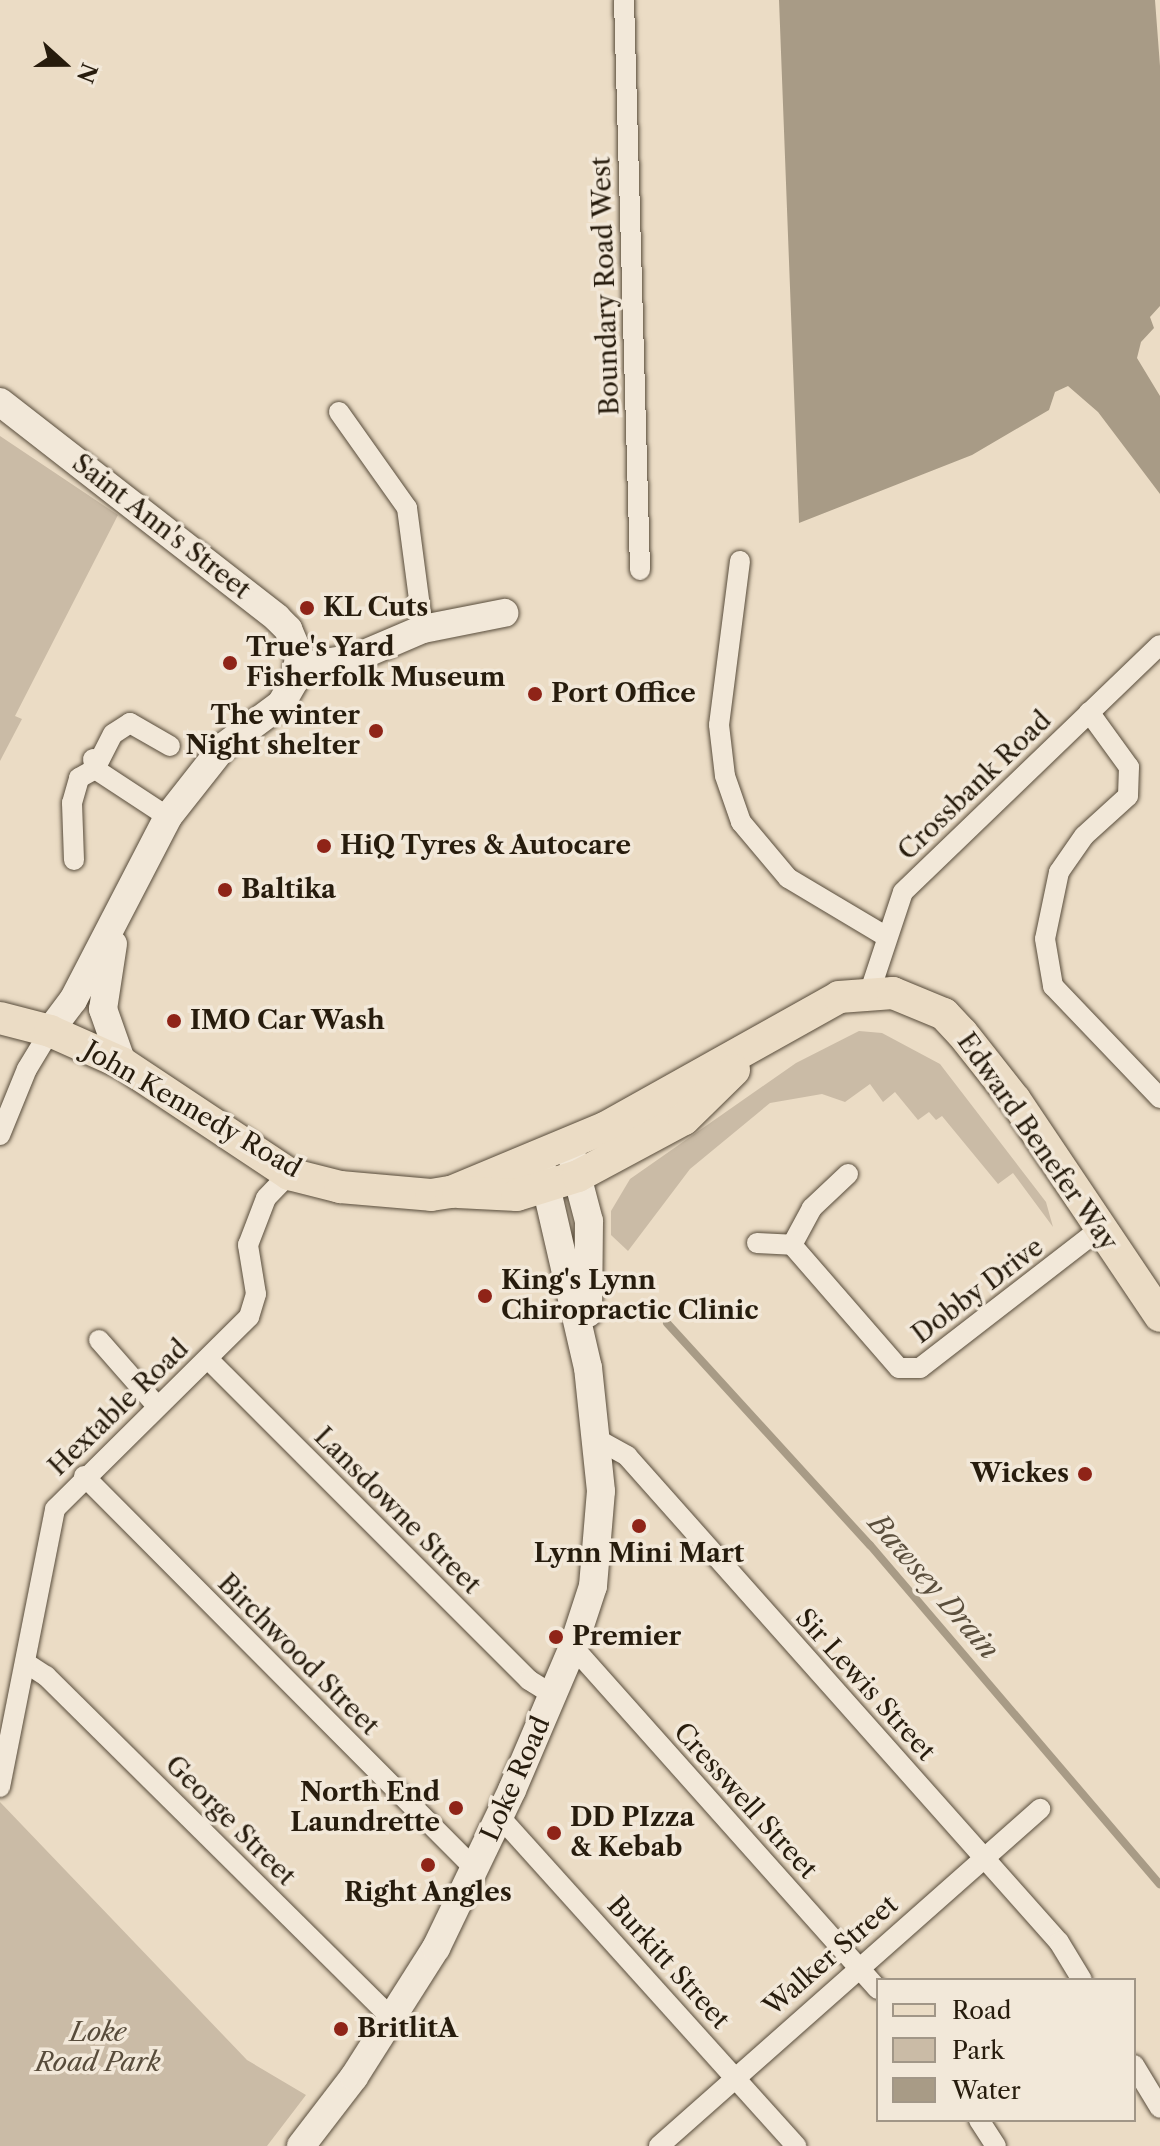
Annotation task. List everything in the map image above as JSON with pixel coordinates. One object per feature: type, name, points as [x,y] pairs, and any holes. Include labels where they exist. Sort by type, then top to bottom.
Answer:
[{"type":"main road","points":[[569,1145],[762,1043],[811,1010],[870,991]]},
{"type":"main road","name":"Edward Benefer Way","points":[[870,991],[916,1001],[944,1014],[962,1033],[1015,1100],[1160,1316]]},
{"type":"main road","name":"John Kennedy Road","points":[[0,1018],[50,1031],[122,1063],[289,1174],[366,1190],[451,1192],[543,1171],[569,1145]]},
{"type":"main road","points":[[543,1171],[578,1176],[684,1119],[762,1043]]},
{"type":"street","name":"Boundary Road West","points":[[624,0],[640,570]]},
{"type":"street","name":"Saint Ann's Street","points":[[0,402],[288,629],[299,667]]},
{"type":"street","points":[[339,412],[407,508],[423,629]]},
{"type":"street","points":[[740,561],[719,725],[725,776],[741,822],[788,878],[887,937]]},
{"type":"street","points":[[0,1135],[27,1069],[120,912],[168,817],[223,747],[281,704],[299,667],[355,658],[423,629],[504,613]]},
{"type":"street","name":"Crossbank Road","points":[[870,991],[903,892],[1160,645]]},
{"type":"street","points":[[1089,712],[1129,767],[1128,796],[1084,836],[1059,872],[1045,939],[1053,986],[1160,1098]]},
{"type":"street","points":[[74,860],[72,803],[79,778],[113,734],[130,723],[170,746]]},
{"type":"street","points":[[94,762],[168,817]]},
{"type":"street","points":[[120,912],[102,996],[122,1063]]},
{"type":"street","name":"Loke Road","points":[[301,2146],[393,2019],[476,1870],[573,1647],[600,1549],[588,1368],[589,1221],[569,1145]]},
{"type":"street","name":"Loke Road","points":[[543,1171],[588,1368]]},
{"type":"street","name":"Hextable Road","points":[[0,1787],[55,1509],[84,1476],[208,1359],[254,1308],[248,1245],[266,1198],[289,1174]]},
{"type":"street","points":[[757,1243],[792,1245],[812,1208],[848,1174]]},
{"type":"street","name":"Dobby Drive","points":[[792,1245],[889,1362],[914,1369],[1100,1229]]},
{"type":"street","points":[[99,1340],[157,1406]]},
{"type":"street","name":"Lansdowne Street","points":[[208,1359],[529,1680],[553,1695]]},
{"type":"street","name":"Sir Lewis Street","points":[[595,1438],[627,1456],[1059,1942],[1081,1978]]},
{"type":"street","name":"Birchwood Street","points":[[84,1476],[476,1870]]},
{"type":"street","name":"Cresswell Street","points":[[573,1647],[876,1987]]},
{"type":"street","name":"George Street","points":[[26,1663],[46,1676],[393,2019]]},
{"type":"street","name":"Walker Street","points":[[659,2146],[734,2076],[1040,1809]]},
{"type":"street","name":"Burkitt Street","points":[[500,1817],[796,2146]]},
{"type":"street","points":[[1136,2068],[1160,2108]]},
{"type":"street","points":[[980,2122],[996,2146]]},
{"type":"green space","points":[[0,436],[118,515],[15,716],[22,719],[0,761]]},
{"type":"green space","points":[[859,1031],[882,1033],[940,1064],[1046,1202],[1053,1227],[1013,1173],[998,1184],[942,1116],[936,1120],[929,1112],[918,1120],[895,1092],[883,1102],[870,1084],[845,1102],[822,1094],[770,1103],[690,1169],[628,1251],[611,1235],[611,1211],[630,1179],[796,1063]]},
{"type":"green space","name":"Loke Road Park","points":[[0,1802],[247,2060],[306,2095],[267,2146],[0,2146]]},
{"type":"water","points":[[779,0],[1155,0],[1160,66],[1160,306],[1150,317],[1154,328],[1141,342],[1137,358],[1160,396],[1160,494],[1098,412],[1068,386],[1055,392],[1049,410],[972,455],[799,523]]},
{"type":"waterway","name":"Bawsey Drain","points":[[667,1323],[870,1545],[1160,1884]]},
{"type":"place","name":"KL Cuts","points":[[307,608]]},
{"type":"place","name":"True's Yard Fisherfolk Museum","points":[[230,663]]},
{"type":"place","name":"Port Office","points":[[535,694]]},
{"type":"place","name":"The winter Night shelter","points":[[376,731]]},
{"type":"place","name":"HiQ Tyres & Autocare","points":[[324,846]]},
{"type":"place","name":"Baltika","points":[[225,890]]},
{"type":"place","name":"IMO Car Wash","points":[[174,1021]]},
{"type":"place","name":"King's Lynn Chiropractic Clinic","points":[[485,1296]]},
{"type":"place","name":"Wickes","points":[[1085,1474]]},
{"type":"place","name":"Lynn Mini Mart","points":[[639,1526]]},
{"type":"place","name":"Premier","points":[[556,1637]]},
{"type":"place","name":"North End Laundrette","points":[[456,1808]]},
{"type":"place","name":"DD PIzza & Kebab","points":[[554,1833]]},
{"type":"place","name":"Right Angles","points":[[428,1865]]},
{"type":"place","name":"BritlitA","points":[[341,2029]]}]
